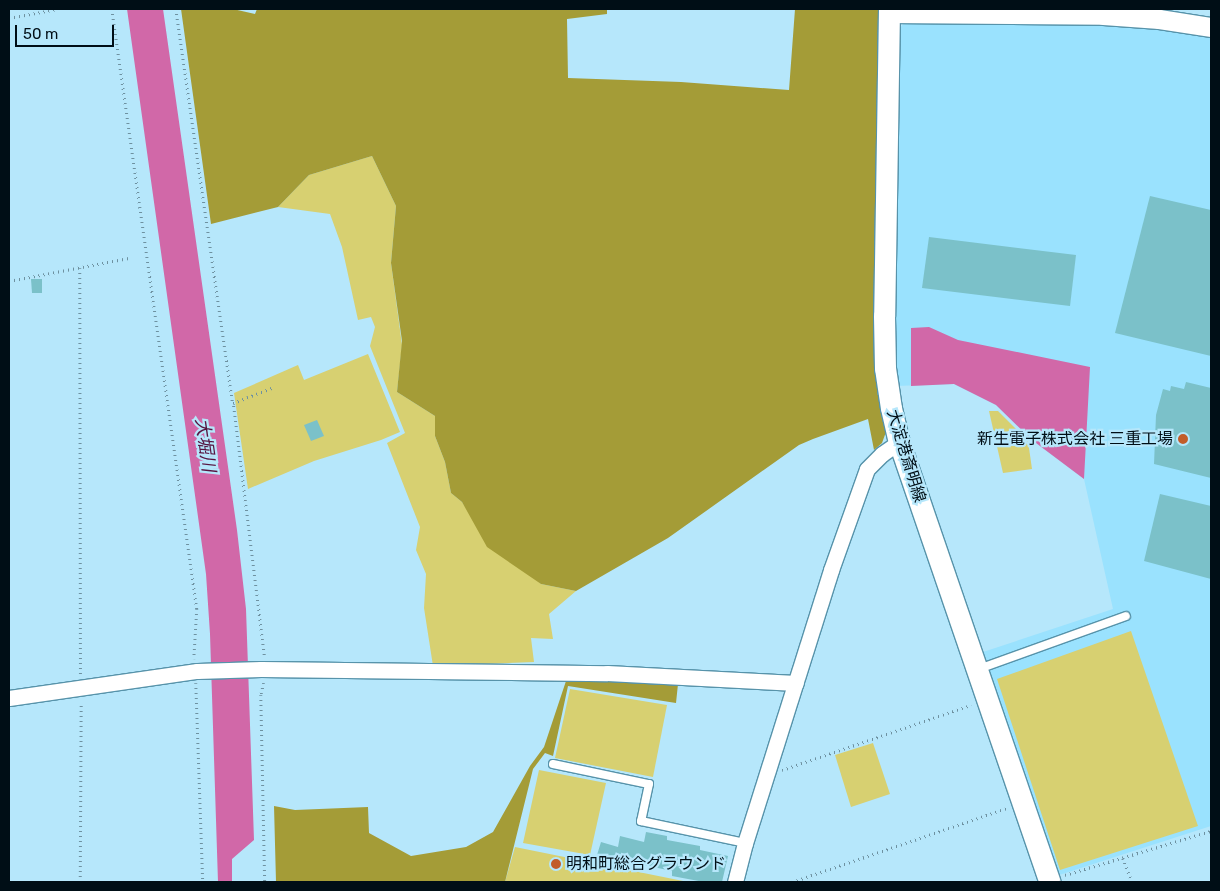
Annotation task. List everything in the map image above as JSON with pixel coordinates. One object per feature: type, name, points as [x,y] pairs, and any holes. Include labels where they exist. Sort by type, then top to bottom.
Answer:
[{"type":"main road","name":"大淀港斎明線","points":[[889,11],[885,368],[899,442],[1050,881]]},
{"type":"street","points":[[889,11],[1103,15],[1159,18],[1211,27]]},
{"type":"street","points":[[735,882],[745,843],[831,570],[867,469],[882,454],[899,442]]},
{"type":"street","points":[[9,698],[195,671],[264,669],[607,673],[796,683]]},
{"type":"lane","points":[[977,670],[1126,616]]},
{"type":"lane","points":[[553,764],[649,784],[641,821],[745,843]]},
{"type":"path","points":[[9,18],[57,9]]},
{"type":"path","points":[[112,9],[197,609],[195,671],[203,882]]},
{"type":"path","points":[[176,9],[233,403],[264,669],[261,695],[265,882]]},
{"type":"path","points":[[9,281],[129,258]]},
{"type":"path","points":[[80,268],[80,882]]},
{"type":"path","points":[[233,403],[274,387]]},
{"type":"path","points":[[767,775],[987,700]]},
{"type":"path","points":[[792,882],[1023,803]]},
{"type":"path","points":[[1050,881],[1211,831]]},
{"type":"path","points":[[1123,858],[1132,882]]},
{"type":"shaded area","points":[[181,9],[233,9],[255,14],[257,9],[607,9],[607,14],[567,19],[568,78],[681,82],[789,90],[795,9],[878,9],[877,391],[886,432],[882,443],[874,450],[868,419],[813,439],[799,445],[668,538],[576,591],[541,584],[487,547],[462,502],[451,493],[445,462],[435,436],[435,416],[397,392],[402,341],[391,263],[396,206],[372,156],[309,175],[278,207],[211,224]]},
{"type":"shaded area","points":[[907,20],[1121,24],[1211,34],[1211,826],[1056,876],[980,653],[1113,609],[1084,479],[1032,440],[996,405],[954,384],[895,386],[898,30]]},
{"type":"shaded area","points":[[372,156],[396,206],[391,263],[402,345],[397,392],[435,416],[435,436],[445,462],[451,493],[462,502],[473,518],[541,584],[576,591],[549,614],[553,639],[531,638],[534,662],[433,666],[424,608],[426,574],[416,550],[420,527],[387,443],[405,433],[370,346],[375,327],[371,317],[358,320],[342,247],[330,214],[278,207],[309,175]]},
{"type":"shaded area","points":[[368,354],[400,432],[381,440],[314,461],[248,489],[234,393],[298,365],[304,380]]},
{"type":"shaded area","points":[[989,411],[998,411],[1028,441],[1032,469],[1003,473]]},
{"type":"shaded area","points":[[1131,631],[1198,826],[1060,870],[997,679]]},
{"type":"shaded area","points":[[609,680],[678,684],[676,703],[568,686],[553,756],[545,753],[533,769],[505,882],[276,882],[274,806],[295,810],[368,807],[369,833],[411,856],[466,847],[493,832],[530,766],[544,747],[566,681]]},
{"type":"shaded area","points":[[570,689],[667,705],[653,777],[555,758]]},
{"type":"shaded area","points":[[873,743],[890,794],[851,807],[835,755]]},
{"type":"shaded area","points":[[539,770],[606,783],[590,855],[523,843]]},
{"type":"shaded area","name":"明和町総合グラウンド","points":[[515,847],[688,882],[505,882]]},
{"type":"water","name":"大堀川","points":[[127,9],[163,9],[237,530],[246,609],[254,840],[232,859],[232,882],[218,882],[210,634],[206,574]]},
{"type":"water","points":[[929,327],[958,340],[1090,367],[1084,479],[1032,440],[996,405],[954,384],[911,386],[911,328]]},
{"type":"building","points":[[1150,196],[1211,210],[1211,356],[1115,333]]},
{"type":"building","points":[[929,237],[1076,255],[1070,306],[922,288]]},
{"type":"building","points":[[31,279],[42,279],[42,293],[32,293]]},
{"type":"building","name":"新生電子株式会社 三重工場","points":[[1186,382],[1211,388],[1211,478],[1154,464],[1156,415],[1163,389],[1170,391],[1171,386],[1184,389]]},
{"type":"building","points":[[317,420],[324,436],[311,441],[304,425]]},
{"type":"building","name":"新生電子株式会社 三重工場","points":[[1160,494],[1211,506],[1211,579],[1144,561]]},
{"type":"building","points":[[646,832],[667,836],[667,840],[700,846],[700,850],[728,856],[722,882],[704,882],[672,876],[672,871],[597,855],[601,842],[618,847],[620,836],[644,842]]},
{"type":"place","name":"新生電子株式会社 三重工場","points":[[1183,439]]},
{"type":"place","name":"明和町総合グラウンド","points":[[556,864]]}]
